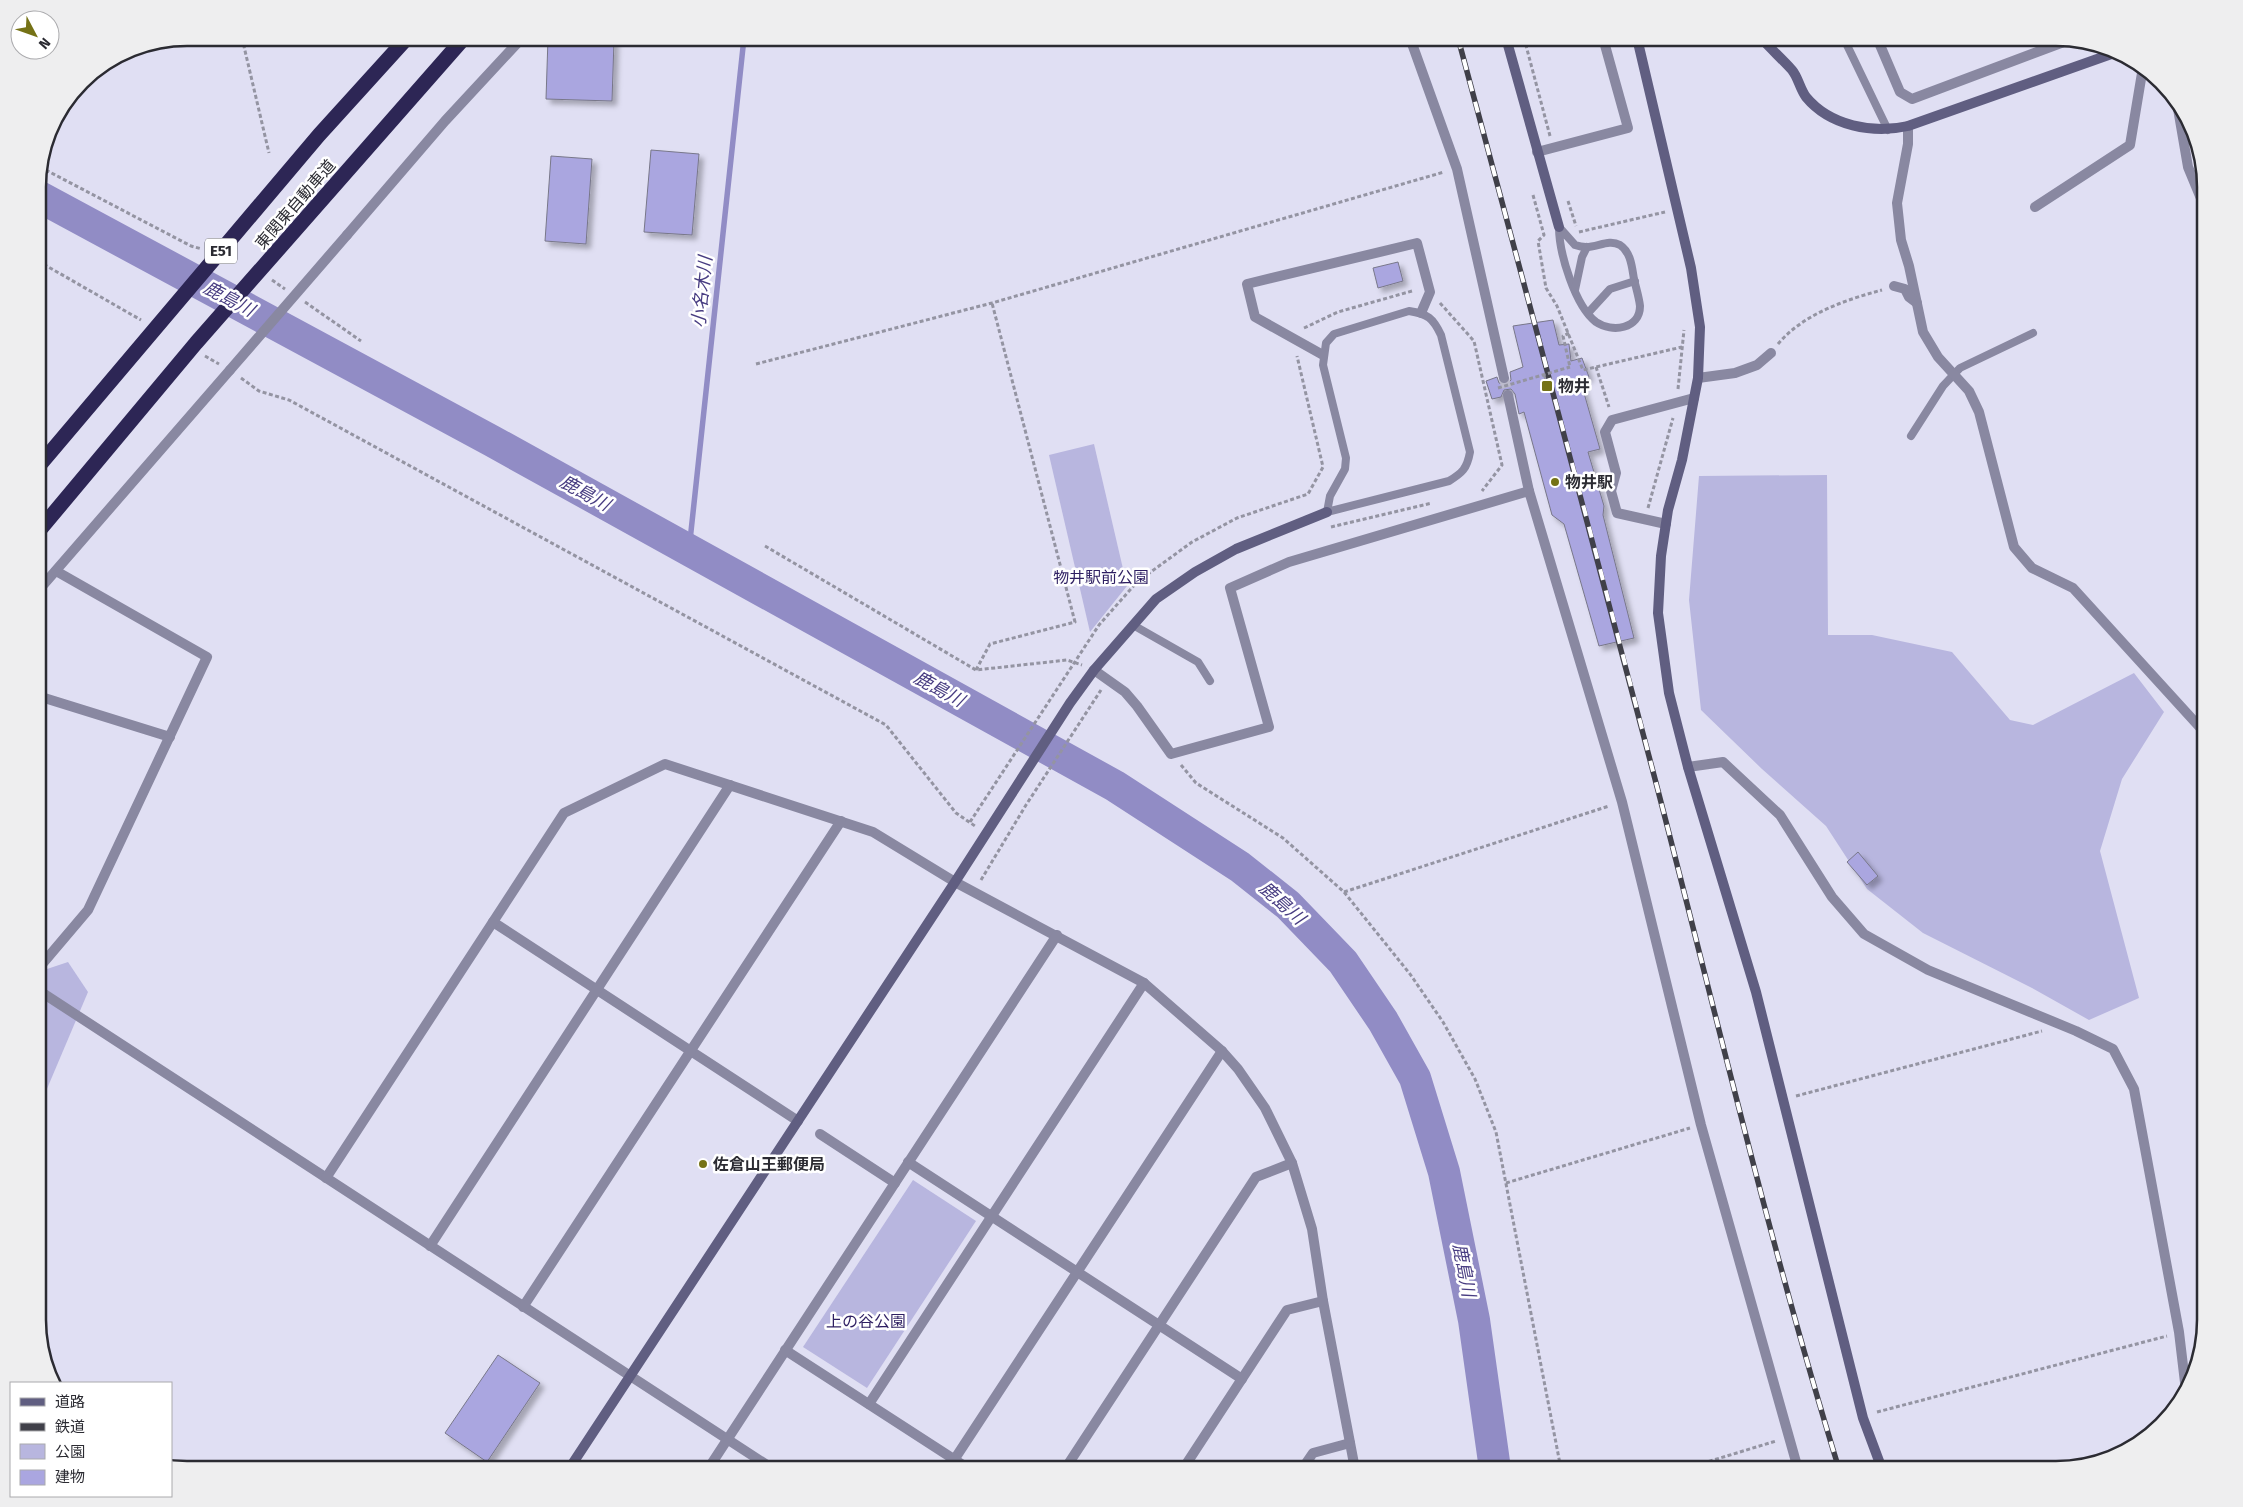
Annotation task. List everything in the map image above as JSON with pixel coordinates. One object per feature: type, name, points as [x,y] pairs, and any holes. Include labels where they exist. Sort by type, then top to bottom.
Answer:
[{"type":"highway","name":"東関東自動車道","points":[[47,456],[319,135],[399,47]]},
{"type":"highway","name":"東関東自動車道","points":[[47,521],[196,343],[456,47]]},
{"type":"street","points":[[1413,46],[1456,169],[1504,378]]},
{"type":"street","points":[[1508,46],[1559,227]]},
{"type":"street","points":[[1537,152],[1628,128],[1605,46]]},
{"type":"street","points":[[1639,46],[1691,268],[1700,327],[1698,378],[1682,460],[1666,524],[1661,556],[1658,613],[1669,693],[1688,767],[1756,992],[1863,1418],[1879,1461]]},
{"type":"street","points":[[1769,46],[1793,71],[1806,96],[1824,114],[1865,129],[1888,130],[1908,126],[2106,56]]},
{"type":"street","points":[[1881,46],[1900,92],[1912,99],[2053,46]]},
{"type":"street","points":[[47,581],[445,121],[514,47]]},
{"type":"street","points":[[2035,207],[2130,145],[2142,76]]},
{"type":"street","points":[[2180,121],[2188,166],[2197,187]]},
{"type":"street","points":[[1908,126],[1908,144],[1897,203],[1901,240],[1909,266],[1923,332],[1938,357],[1969,391],[1979,412],[2014,548],[2032,568],[2073,588],[2197,723]]},
{"type":"street","points":[[1323,355],[1255,317],[1247,284],[1417,243],[1430,292],[1421,313]]},
{"type":"street","points":[[1894,286],[1905,289],[1909,298],[1917,303]]},
{"type":"street","points":[[1698,378],[1735,372],[1757,365],[1771,353]]},
{"type":"street","points":[[1508,395],[1530,490],[1622,802],[1701,1125],[1795,1461]]},
{"type":"street","points":[[1666,524],[1617,513],[1611,491],[1616,472],[1605,432],[1612,420],[1694,398]]},
{"type":"street","points":[[1094,670],[1125,692],[1171,754],[1269,727],[1230,588],[1289,562],[1530,490]]},
{"type":"street","points":[[575,1461],[955,882],[1070,703],[1094,670],[1156,599],[1195,572],[1236,549],[1327,512]]},
{"type":"street","points":[[47,958],[88,910],[207,657],[56,571]]},
{"type":"street","points":[[47,699],[170,737]]},
{"type":"street","points":[[1688,767],[1723,762],[1780,814],[1832,897],[1864,934],[1928,970],[2113,1049],[2134,1089],[2179,1332],[2184,1376]]},
{"type":"street","points":[[326,1178],[564,814],[665,764],[873,832],[955,882],[1144,982],[1222,1051],[1238,1069],[1265,1108],[1292,1163],[1312,1229],[1323,1301],[1353,1461]]},
{"type":"street","points":[[430,1246],[730,785]]},
{"type":"street","points":[[523,1307],[841,821]]},
{"type":"street","points":[[493,922],[798,1121]]},
{"type":"street","points":[[714,1461],[1057,935]]},
{"type":"street","points":[[869,1404],[1144,982]]},
{"type":"street","points":[[47,996],[759,1461]]},
{"type":"street","points":[[786,1350],[954,1460],[1222,1051]]},
{"type":"street","points":[[820,1134],[895,1183]]},
{"type":"street","points":[[908,1162],[1242,1379]]},
{"type":"street","points":[[1071,1461],[1256,1177],[1292,1163]]},
{"type":"street","points":[[1189,1461],[1287,1310],[1323,1301]]},
{"type":"street","points":[[1307,1461],[1312,1453],[1350,1442]]},
{"type":"lane","points":[[1847,46],[1888,130]]},
{"type":"lane","points":[[1559,227],[1575,246],[1587,247],[1611,242],[1621,246],[1630,259],[1640,306],[1637,317],[1631,324],[1620,328],[1607,328],[1588,313],[1569,278],[1559,242],[1559,227]]},
{"type":"lane","points":[[1575,290],[1582,257],[1587,247]]},
{"type":"lane","points":[[1588,313],[1610,289],[1635,281]]},
{"type":"lane","points":[[1409,311],[1421,313],[1434,320],[1441,335],[1470,452],[1468,464],[1459,475],[1449,481],[1327,512],[1330,496],[1345,469],[1346,458],[1323,365],[1323,355],[1326,344],[1334,334],[1409,311]]},
{"type":"lane","points":[[1911,436],[1952,374],[1960,368],[2034,333]]},
{"type":"lane","points":[[1133,625],[1198,662],[1210,681]]},
{"type":"path","points":[[1526,46],[1552,141]]},
{"type":"path","points":[[244,47],[269,153]]},
{"type":"path","points":[[756,364],[992,303],[1456,169]]},
{"type":"path","points":[[1567,199],[1578,232],[1670,211]]},
{"type":"path","points":[[47,266],[144,321]]},
{"type":"path","points":[[1771,353],[1788,332],[1811,317],[1870,293],[1894,286]]},
{"type":"path","points":[[1304,328],[1338,312],[1412,291]]},
{"type":"path","points":[[976,670],[990,644],[1075,622],[992,303]]},
{"type":"path","points":[[1498,388],[1570,367],[1563,336],[1569,332]]},
{"type":"path","points":[[970,822],[1099,625],[1137,582],[1192,542],[1237,518],[1308,494],[1323,467],[1296,353]]},
{"type":"path","points":[[204,355],[230,370],[259,391],[289,400],[886,725],[956,813],[986,834]]},
{"type":"path","points":[[1478,360],[1483,360]]},
{"type":"path","points":[[1596,367],[1612,420]]},
{"type":"path","points":[[1544,375],[1546,379]]},
{"type":"path","points":[[1648,508],[1673,418]]},
{"type":"path","points":[[765,546],[976,670],[1068,660],[1094,670]]},
{"type":"path","points":[[981,880],[1026,805],[1085,714]]},
{"type":"path","points":[[1171,754],[1196,783],[1283,838],[1344,892],[1410,974],[1447,1030],[1475,1079],[1496,1132],[1559,1461]]},
{"type":"path","points":[[1344,892],[1622,802]]},
{"type":"path","points":[[1796,1096],[2052,1028],[2057,1024]]},
{"type":"path","points":[[1506,1183],[1701,1125]]},
{"type":"path","points":[[1877,1412],[2179,1332]]},
{"type":"path","points":[[1712,1461],[1788,1437]]},
{"type":"green space","name":"物井駅前公園","points":[[1094,444],[1127,586],[1090,632],[1049,455]]},
{"type":"green space","points":[[1827,475],[1828,635],[1872,635],[1952,652],[2010,720],[2033,725],[2134,673],[2164,712],[2122,779],[2100,851],[2139,998],[2089,1020],[2032,988],[1923,933],[1867,889],[1826,826],[1762,769],[1701,710],[1689,600],[1699,476]]},
{"type":"green space","points":[[68,962],[88,992],[47,1089],[47,969]]},
{"type":"green space","name":"上の谷公園","points":[[913,1180],[976,1221],[867,1388],[803,1347]]},
{"type":"building","points":[[548,47],[614,47],[612,101],[546,99]]},
{"type":"building","points":[[651,150],[699,154],[692,235],[644,232]]},
{"type":"building","points":[[551,156],[592,159],[586,244],[545,241]]},
{"type":"building","points":[[1398,262],[1403,281],[1378,288],[1373,268]]},
{"type":"building","name":"物井駅","points":[[1553,320],[1559,345],[1569,344],[1571,361],[1582,358],[1589,377],[1580,379],[1600,449],[1588,452],[1604,506],[1603,515],[1634,638],[1599,646],[1564,524],[1552,515],[1524,412],[1519,414],[1515,394],[1511,389],[1504,390],[1501,397],[1492,399],[1486,381],[1497,377],[1499,383],[1506,385],[1511,380],[1510,372],[1523,367],[1513,326]]},
{"type":"building","points":[[1858,852],[1878,876],[1867,885],[1847,862]]},
{"type":"building","points":[[498,1355],[540,1383],[488,1461],[445,1433]]},
{"type":"waterway","name":"小名木川","points":[[689,550],[743,47]]},
{"type":"waterway","name":"鹿島川","points":[[47,201],[492,441],[1115,786],[1240,867],[1288,905],[1343,962],[1383,1021],[1415,1078],[1444,1172],[1474,1320],[1494,1461]]},
{"type":"tunnel","points":[[1504,378],[1508,395]]},
{"type":"railway","points":[[1460,46],[1631,686],[1766,1212],[1813,1384],[1837,1461]]},
{"type":"place","name":"物井","points":[[1547,386]]},
{"type":"place","name":"物井駅","points":[[1555,482]]},
{"type":"place","name":"佐倉山王郵便局","points":[[703,1164]]}]
